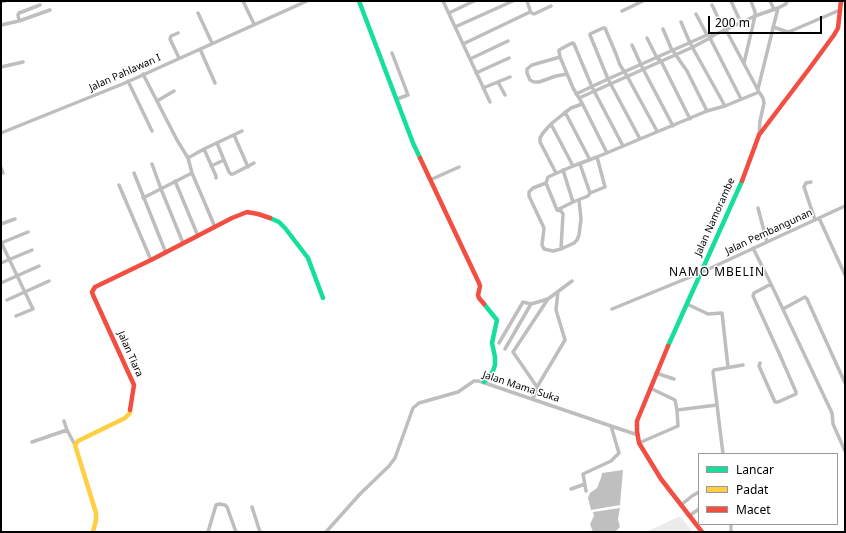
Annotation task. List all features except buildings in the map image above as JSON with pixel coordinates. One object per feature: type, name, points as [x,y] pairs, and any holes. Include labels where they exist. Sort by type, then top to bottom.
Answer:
[{"type":"street","points":[[1,2],[6,1]]},
{"type":"street","points":[[243,1],[254,24]]},
{"type":"street","name":"Jalan Pahlawan I","points":[[1,133],[128,82],[306,1]]},
{"type":"street","points":[[359,1],[413,143],[479,283],[479,298],[498,320],[492,343],[495,365],[493,371],[484,382]]},
{"type":"street","points":[[443,1],[490,102]]},
{"type":"street","points":[[449,13],[474,1]]},
{"type":"street","points":[[455,28],[514,1]]},
{"type":"street","points":[[526,1],[530,12]]},
{"type":"street","points":[[622,11],[643,1]]},
{"type":"street","points":[[731,1],[741,23]]},
{"type":"street","points":[[744,63],[755,16],[751,1]]},
{"type":"street","points":[[759,91],[776,8],[770,1]]},
{"type":"street","points":[[576,94],[690,43],[714,35],[755,16],[786,4],[787,1]]},
{"type":"street","name":"Jalan Namorambe","points":[[702,532],[654,469],[639,443],[637,421],[700,272],[742,181],[759,135],[834,35],[838,28],[841,1]]},
{"type":"street","points":[[19,21],[19,13],[40,5]]},
{"type":"street","points":[[712,5],[721,24],[726,30],[763,98],[764,103],[759,135]]},
{"type":"street","points":[[463,44],[530,12],[534,14],[551,6]]},
{"type":"street","points":[[1,25],[19,21],[50,10]]},
{"type":"street","points":[[773,27],[788,32],[840,10]]},
{"type":"street","points":[[198,13],[212,43]]},
{"type":"street","points":[[696,14],[741,99]]},
{"type":"street","points":[[681,22],[690,43],[725,106]]},
{"type":"street","points":[[640,139],[610,84],[590,35],[602,28],[605,28],[620,65],[628,76],[658,131]]},
{"type":"street","points":[[663,30],[687,71],[707,112]]},
{"type":"street","points":[[178,32],[170,38],[179,58]]},
{"type":"street","points":[[579,98],[693,47],[709,37]]},
{"type":"street","points":[[647,38],[690,119]]},
{"type":"street","points":[[470,59],[508,41]]},
{"type":"street","points":[[607,153],[576,94],[560,57],[559,50],[572,43],[574,44],[592,87],[623,146]]},
{"type":"street","points":[[632,45],[673,126]]},
{"type":"street","points":[[200,49],[215,83]]},
{"type":"street","points":[[392,53],[408,95],[396,99]]},
{"type":"street","points":[[560,57],[532,65],[527,69],[527,73],[530,80],[534,82],[567,74]]},
{"type":"street","points":[[476,73],[509,58]]},
{"type":"street","points":[[1,67],[23,62]]},
{"type":"street","points":[[143,74],[188,158],[192,173],[215,227]]},
{"type":"street","points":[[483,88],[510,76]]},
{"type":"street","points":[[128,82],[152,131]]},
{"type":"street","points":[[498,82],[505,95]]},
{"type":"street","points":[[561,249],[563,214],[562,211],[557,210],[546,183],[548,177],[759,91]]},
{"type":"street","points":[[157,101],[174,92]]},
{"type":"street","points":[[556,173],[540,140],[543,133],[551,124],[565,112],[582,104]]},
{"type":"street","points":[[565,112],[590,160]]},
{"type":"street","points":[[551,124],[573,166]]},
{"type":"street","points":[[188,158],[242,131]]},
{"type":"street","points":[[234,135],[248,167]]},
{"type":"street","points":[[217,143],[231,174],[254,163]]},
{"type":"street","points":[[204,149],[216,178]]},
{"type":"street","points":[[557,210],[605,187],[597,157]]},
{"type":"street","points":[[211,166],[224,160]]},
{"type":"street","points":[[152,164],[183,243]]},
{"type":"street","points":[[580,164],[590,194]]},
{"type":"street","points":[[430,180],[459,167]]},
{"type":"street","points":[[1,168],[3,173]]},
{"type":"street","points":[[563,170],[573,202]]},
{"type":"street","points":[[134,173],[166,253]]},
{"type":"street","points":[[143,198],[192,173]]},
{"type":"street","points":[[175,181],[198,236]]},
{"type":"street","points":[[811,182],[806,184],[804,187],[815,220]]},
{"type":"street","points":[[546,183],[533,188],[529,192],[529,196],[544,228],[542,248],[545,250],[561,249],[577,240],[581,219],[579,200]]},
{"type":"street","points":[[119,185],[150,260],[232,218],[247,212],[258,214],[279,222],[285,228],[308,258],[323,298]]},
{"type":"street","name":"Jalan Pembangunan","points":[[612,309],[700,272],[845,206]]},
{"type":"street","points":[[758,208],[766,242]]},
{"type":"street","points":[[819,218],[845,275]]},
{"type":"street","points":[[1,224],[14,219]]},
{"type":"street","points":[[16,316],[32,309],[1,243],[28,232]]},
{"type":"street","points":[[753,248],[832,413],[833,424],[845,450]]},
{"type":"street","points":[[1,263],[32,250]]},
{"type":"street","name":"Jalan Tiara","points":[[75,445],[80,440],[125,418],[130,413],[134,385],[93,295],[93,288],[150,260]]},
{"type":"street","points":[[1,283],[39,266]]},
{"type":"street","points":[[537,387],[514,352],[548,299],[572,280]]},
{"type":"street","points":[[7,300],[49,281]]},
{"type":"street","points":[[760,363],[759,366],[775,402],[796,394],[780,353],[753,296],[754,293],[771,284]]},
{"type":"street","points":[[533,399],[537,387],[565,340],[556,310],[558,291]]},
{"type":"street","points":[[783,309],[805,297],[845,383]]},
{"type":"street","points":[[499,342],[523,302],[531,304],[548,299]]},
{"type":"street","points":[[505,349],[531,304]]},
{"type":"street","points":[[687,304],[708,314],[722,313],[728,368]]},
{"type":"street","points":[[723,453],[713,372],[714,370],[743,365]]},
{"type":"street","points":[[656,373],[674,379]]},
{"type":"street","name":"Jalan Mama Suka","points":[[326,532],[395,458],[413,408],[419,403],[458,392],[474,381],[479,380],[638,435]]},
{"type":"street","points":[[639,443],[678,427],[676,400],[650,388]]},
{"type":"street","points":[[677,410],[717,405]]},
{"type":"street","points":[[64,421],[75,445],[96,514],[93,532]]},
{"type":"street","points":[[586,491],[582,474],[611,461],[619,453],[611,426]]},
{"type":"street","points":[[32,442],[67,430]]},
{"type":"street","points":[[571,489],[585,484]]},
{"type":"street","points":[[681,505],[698,493]]},
{"type":"street","points":[[208,532],[216,505],[219,504],[227,507],[236,532]]},
{"type":"street","points":[[252,507],[260,532]]},
{"type":"street","points":[[689,516],[698,510]]},
{"type":"shaded area","points":[[623,470],[620,505],[591,510],[588,498],[590,493],[597,488],[602,473]]},
{"type":"shaded area","points":[[620,508],[618,519],[620,527],[615,532],[593,532],[590,524],[594,516],[593,512]]},
{"type":"shaded area","points":[[680,516],[693,532],[646,532]]},
{"type":"traffic: fast","points":[[359,1],[420,158]]},
{"type":"traffic: fast","points":[[668,346],[742,181]]},
{"type":"traffic: fast","points":[[270,218],[279,222],[285,228],[308,258],[323,298]]},
{"type":"traffic: fast","points":[[484,304],[497,320],[492,343],[495,365],[493,371],[484,382]]},
{"type":"traffic: slow","points":[[93,532],[96,513],[75,445],[78,441],[125,418],[130,413],[130,410]]},
{"type":"traffic: jam","points":[[742,181],[759,135],[838,28],[841,1]]},
{"type":"traffic: jam","points":[[420,158],[479,283],[480,286],[478,295],[484,304]]},
{"type":"traffic: jam","points":[[130,410],[134,385],[93,295],[92,292],[95,287],[232,218],[247,212],[270,218]]},
{"type":"traffic: jam","points":[[668,346],[637,421],[639,443],[661,479],[702,532]]},
{"type":"district","name":"NAMO MBELIN","points":[[717,273]]}]
